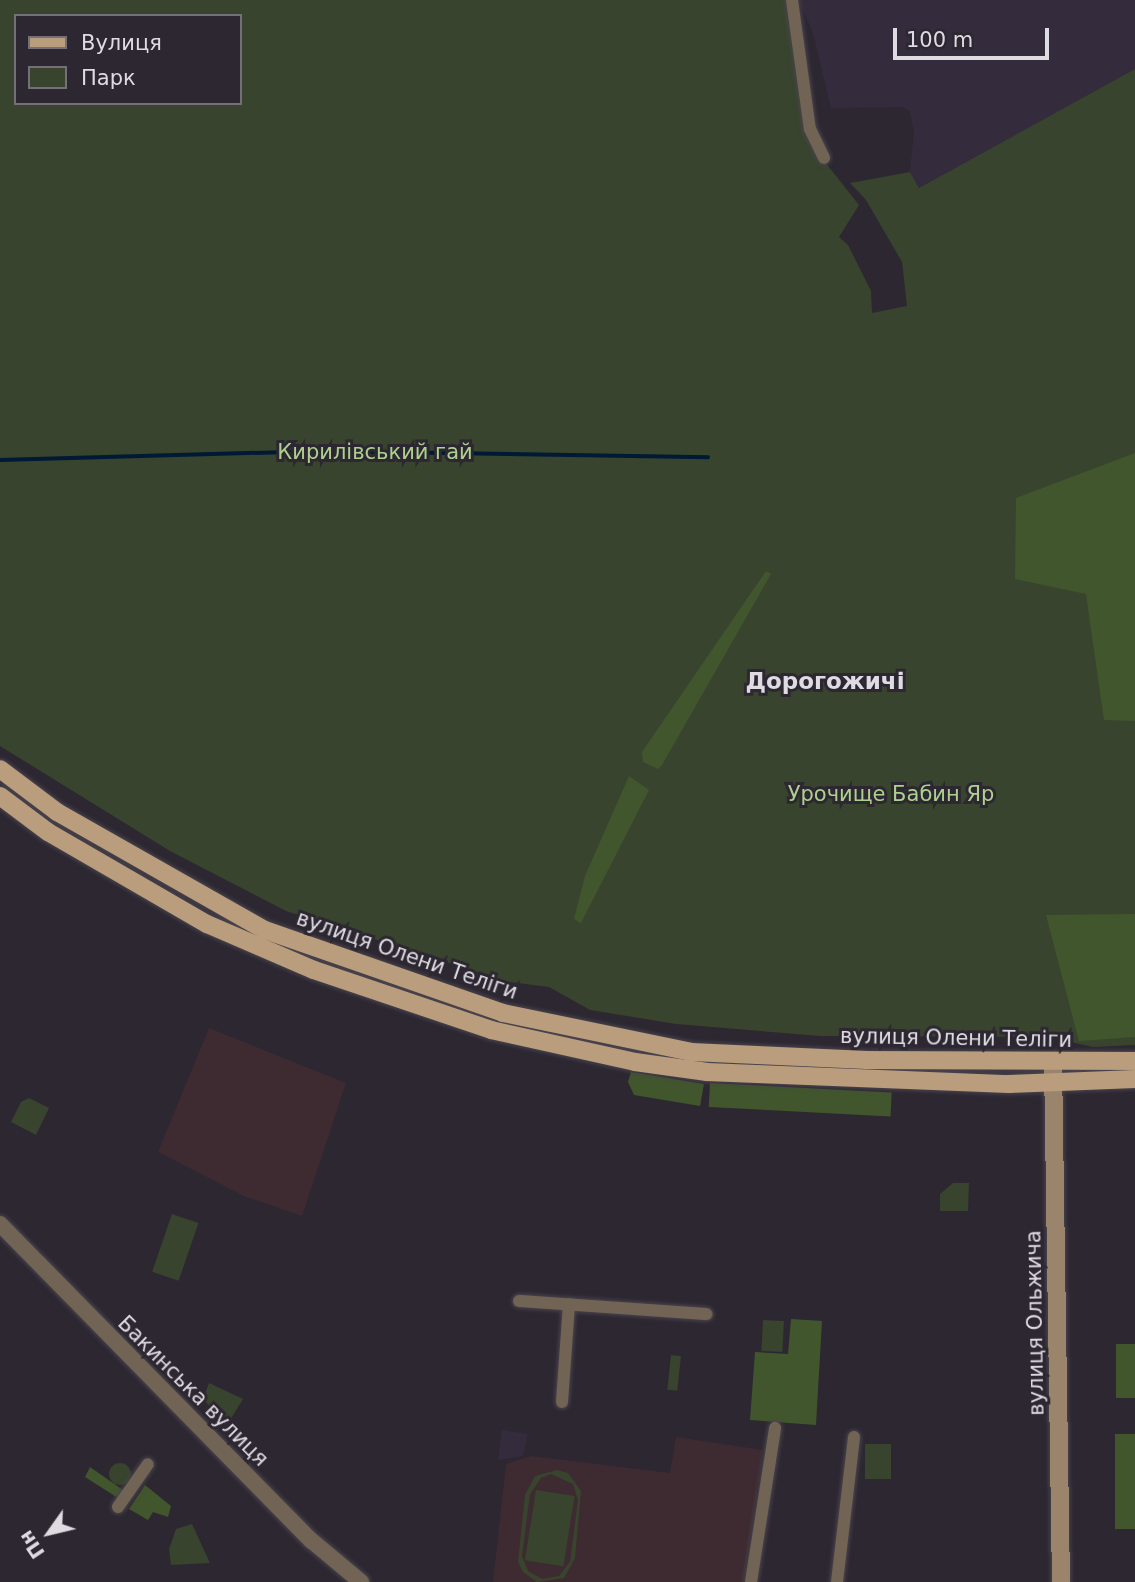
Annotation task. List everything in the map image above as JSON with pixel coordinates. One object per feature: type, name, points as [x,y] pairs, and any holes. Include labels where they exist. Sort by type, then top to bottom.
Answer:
[{"type":"main road","name":"вулиця Олени Теліги","points":[[0,769],[57,812],[254,925],[431,992],[503,1013],[691,1052],[1054,1063],[1135,1061]]},
{"type":"main road","name":"вулиця Олени Теліги","points":[[0,796],[48,832],[207,924],[313,970],[491,1030],[635,1062],[707,1072],[1054,1083],[1135,1079]]},
{"type":"main road","name":"вулиця Ольжича","points":[[1054,1063],[1061,1582]]},
{"type":"street","points":[[792,0],[810,129],[824,158]]},
{"type":"street","name":"Бакинська вулиця","points":[[0,1224],[312,1541],[361,1582]]},
{"type":"street","points":[[519,1301],[707,1314]]},
{"type":"street","points":[[562,1402],[569,1304]]},
{"type":"street","points":[[751,1582],[775,1427]]},
{"type":"street","points":[[837,1582],[853,1437]]},
{"type":"street","points":[[118,1507],[148,1464]]},
{"type":"shaded area","points":[[798,0],[1135,0],[1135,69],[919,188],[910,172],[914,132],[910,111],[902,107],[831,108],[812,30]]},
{"type":"shaded area","points":[[209,1028],[346,1083],[302,1216],[244,1196],[158,1152]]},
{"type":"shaded area","points":[[502,1430],[528,1434],[523,1456],[498,1460]]},
{"type":"shaded area","points":[[676,1437],[763,1450],[744,1582],[493,1582],[506,1464],[531,1456],[670,1473]]},
{"type":"green space","name":"Кирилівський гай","points":[[0,0],[790,0],[821,157],[859,205],[839,237],[848,245],[871,291],[872,313],[907,306],[902,262],[866,200],[850,183],[910,172],[919,188],[1135,69],[1135,1045],[1093,1047],[1048,1037],[820,1036],[676,1024],[590,1010],[549,987],[509,982],[286,911],[170,851],[0,746]]},
{"type":"green space","points":[[1135,453],[1135,721],[1104,720],[1086,594],[1015,579],[1016,498]]},
{"type":"green space","points":[[766,571],[771,574],[662,765],[658,769],[643,762],[642,752]]},
{"type":"green space","points":[[629,776],[649,790],[581,923],[574,919],[585,876]]},
{"type":"green space","points":[[1135,914],[1135,1037],[1079,1041],[1046,915]]},
{"type":"green space","points":[[631,1072],[704,1084],[700,1106],[634,1095],[628,1082]]},
{"type":"green space","points":[[710,1083],[892,1093],[890,1116],[709,1107]]},
{"type":"green space","points":[[29,1098],[49,1108],[36,1135],[11,1122],[21,1102]]},
{"type":"green space","points":[[953,1183],[969,1183],[968,1211],[940,1211],[940,1194]]},
{"type":"green space","points":[[172,1214],[198,1223],[179,1281],[152,1272]]},
{"type":"green space","points":[[791,1319],[822,1321],[816,1425],[750,1420],[755,1352],[788,1354]]},
{"type":"green space","points":[[763,1320],[784,1321],[782,1352],[761,1351]]},
{"type":"green space","points":[[1116,1344],[1135,1344],[1135,1398],[1116,1398]]},
{"type":"green space","points":[[671,1355],[681,1356],[677,1391],[667,1390]]},
{"type":"green space","points":[[209,1383],[243,1399],[227,1425],[203,1399]]},
{"type":"green space","points":[[1115,1434],[1135,1434],[1135,1529],[1115,1529]]},
{"type":"green space","points":[[865,1444],[891,1444],[891,1479],[865,1479]]},
{"type":"green space","points":[[120,1463],[128,1466],[131,1474],[128,1482],[120,1485],[112,1482],[109,1474],[112,1466]]},
{"type":"green space","points":[[90,1467],[123,1490],[118,1498],[85,1477]]},
{"type":"green space","points":[[557,1470],[568,1473],[581,1491],[575,1558],[564,1578],[537,1582],[523,1572],[518,1562],[525,1495],[535,1476]],"holes":[[[551,1474],[573,1484],[578,1500],[570,1562],[559,1576],[542,1579],[528,1571],[522,1556],[530,1494],[541,1478]]]},
{"type":"green space","points":[[145,1485],[171,1506],[168,1517],[153,1512],[148,1520],[129,1509]]},
{"type":"green space","points":[[536,1490],[575,1496],[563,1566],[525,1560]]},
{"type":"green space","points":[[192,1524],[210,1563],[171,1565],[169,1549],[176,1529]]},
{"type":"waterway","points":[[0,460],[314,451],[708,457]]},
{"type":"district","name":"Дорогожичі","points":[[825,681]]},
{"type":"park label","name":"Урочище Бабин Яр","points":[[891,794]]}]
